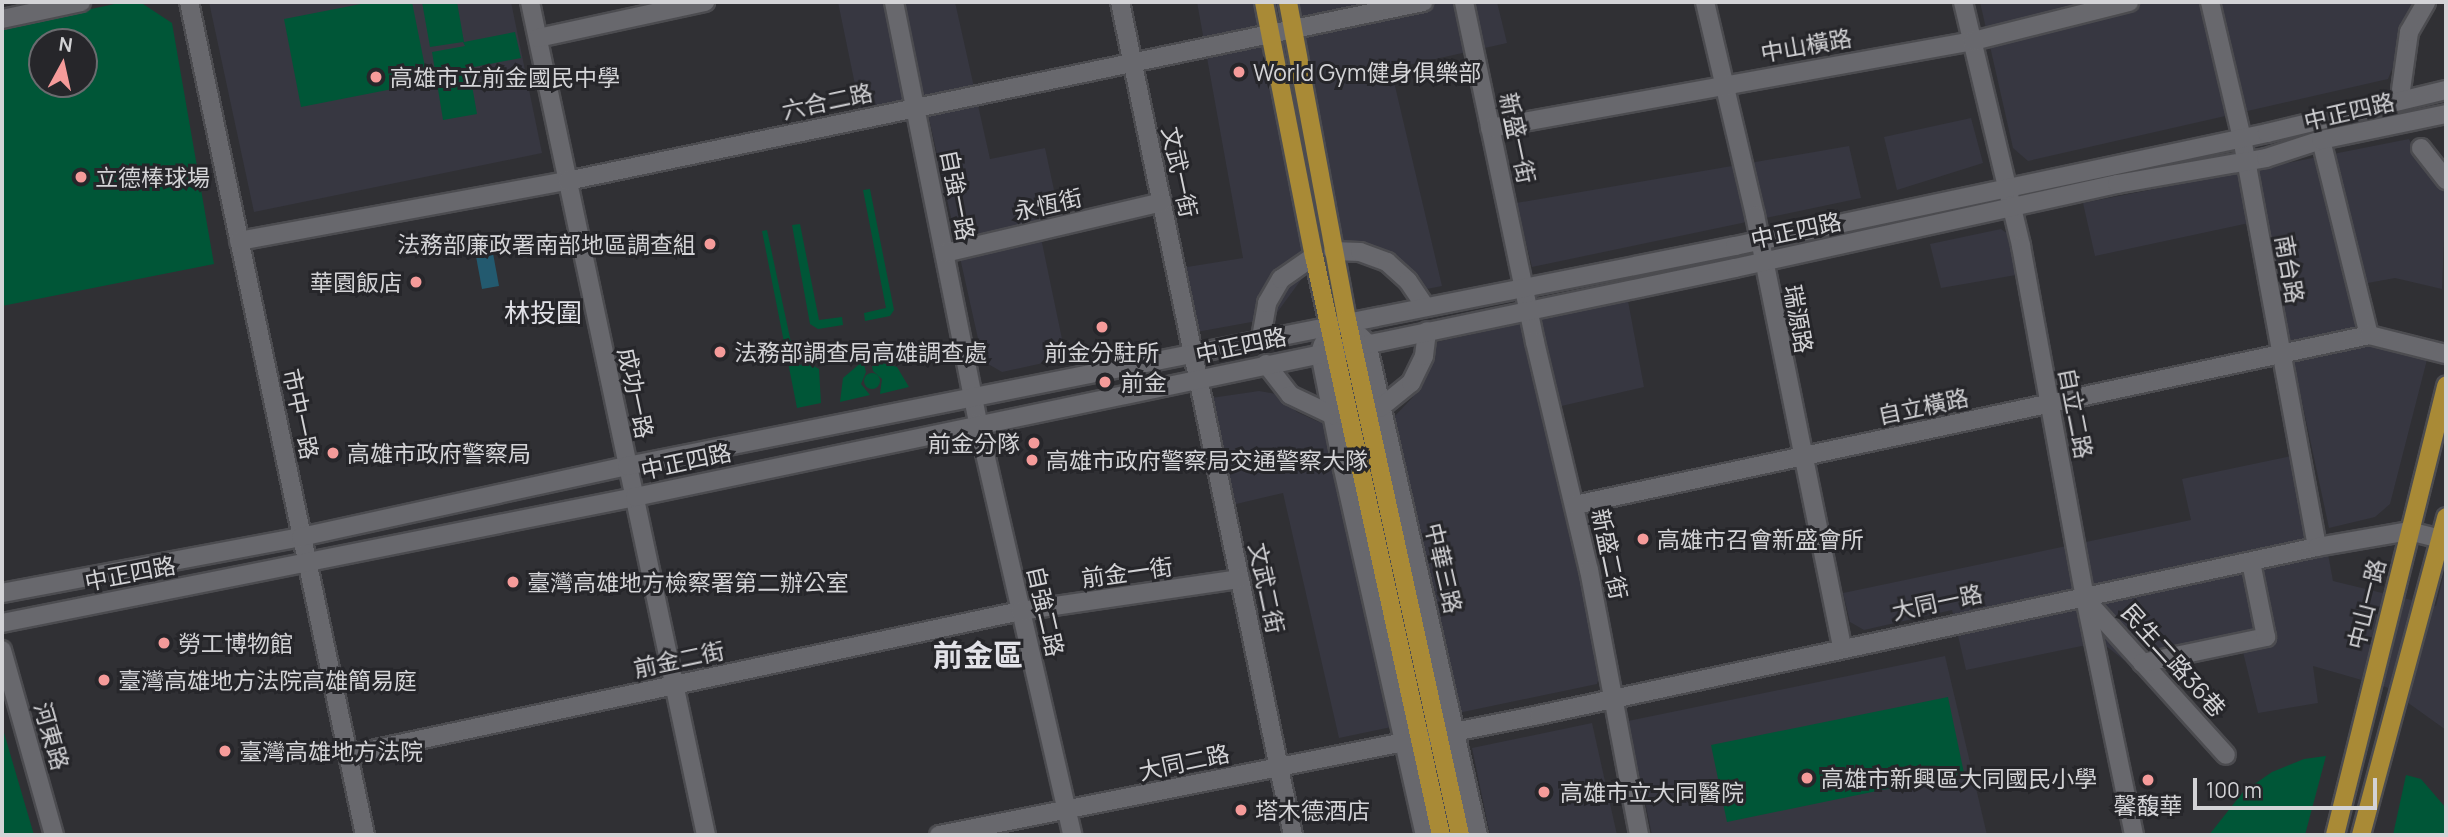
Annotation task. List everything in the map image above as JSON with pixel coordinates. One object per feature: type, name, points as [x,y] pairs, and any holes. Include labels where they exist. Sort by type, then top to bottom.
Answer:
[{"type":"main road","name":"中華三路","points":[[1264,2],[1314,256],[1338,322],[1431,736],[1460,835]]},
{"type":"main road","name":"中華三路","points":[[1288,2],[1333,251],[1338,322]]},
{"type":"main road","name":"中山一路","points":[[2335,835],[2446,386]]},
{"type":"main road","points":[[2361,835],[2444,539],[2446,517]]},
{"type":"main road","name":"中華三路","points":[[1431,736],[1441,835]]},
{"type":"street","points":[[2,19],[81,2]]},
{"type":"street","name":"市中一路","points":[[189,2],[365,835]]},
{"type":"street","name":"成功一路","points":[[530,2],[705,835]]},
{"type":"street","points":[[538,38],[705,2]]},
{"type":"street","name":"自強一路","points":[[894,2],[975,398]]},
{"type":"street","name":"文武一街","points":[[1120,2],[1193,352]]},
{"type":"street","name":"六合二路","points":[[239,241],[567,181],[1293,27],[1423,2]]},
{"type":"street","name":"新盛一街","points":[[1465,2],[1523,285]]},
{"type":"street","name":"瑞源路","points":[[1705,2],[1760,240],[1842,646]]},
{"type":"street","name":"自立二路","points":[[1963,2],[2012,208],[2085,598],[2134,835]]},
{"type":"street","name":"中山橫路","points":[[1490,128],[1973,41],[2129,2]]},
{"type":"street","name":"南台路","points":[[2210,2],[2242,138],[2318,547]]},
{"type":"street","points":[[2401,90],[2409,32],[2426,2]]},
{"type":"street","name":"中正四路","points":[[2,593],[301,537],[627,467],[1338,322],[1760,240],[2242,138],[2446,90]]},
{"type":"street","name":"中正四路","points":[[2,623],[635,497],[2012,208],[2246,162],[2321,140],[2446,114]]},
{"type":"street","points":[[2321,140],[2369,335],[2446,354]]},
{"type":"street","points":[[2421,148],[2446,180]]},
{"type":"street","name":"永恆街","points":[[945,253],[1161,202]]},
{"type":"street","points":[[1333,251],[1360,252],[1387,262],[1408,281],[1424,305]]},
{"type":"street","points":[[1261,338],[1267,303],[1282,279],[1314,256]]},
{"type":"street","name":"新盛二街","points":[[1523,285],[1575,505],[1615,698],[1639,835]]},
{"type":"street","name":"中華三路","points":[[1338,322],[1344,348],[1380,408],[1431,736],[1425,835]]},
{"type":"street","points":[[1380,408],[1411,383],[1424,356],[1427,331]]},
{"type":"street","name":"自立橫路","points":[[1575,505],[2369,335]]},
{"type":"street","name":"中華三路","points":[[1344,348],[1332,415],[1431,736],[1478,835]]},
{"type":"street","name":"文武二街","points":[[1193,352],[1293,835]]},
{"type":"street","points":[[1266,365],[1290,396],[1332,415]]},
{"type":"street","name":"自強二路","points":[[975,398],[978,424],[1072,835]]},
{"type":"street","name":"大同一路","points":[[1431,736],[1615,698],[1842,646],[2085,598],[2318,547],[2409,531],[2444,539]]},
{"type":"street","points":[[2142,663],[2266,637],[2251,562]]},
{"type":"street","name":"前金一街","points":[[1020,611],[1240,579]]},
{"type":"street","name":"民生二路36巷","points":[[2085,598],[2226,755]]},
{"type":"street","name":"前金二街","points":[[348,755],[1020,611]]},
{"type":"street","name":"河東路","points":[[2,650],[54,835]]},
{"type":"street","name":"大同二路","points":[[939,835],[1431,736]]},
{"type":"shaded area","name":"高雄市立前金國民中學","points":[[209,2],[511,2],[542,153],[254,212]]},
{"type":"shaded area","points":[[838,2],[955,2],[990,159],[1045,148],[1063,232],[1041,238],[1066,358],[1002,372],[983,361],[924,96],[860,109]]},
{"type":"shaded area","points":[[1197,2],[1497,2],[1507,43],[1391,69],[1442,286],[1422,290],[1372,264],[1341,262],[1306,273],[1273,318],[1191,333],[1181,268],[1243,258]]},
{"type":"shaded area","points":[[1980,2],[2420,2],[2388,79],[2028,161],[2013,148]]},
{"type":"shaded area","points":[[1971,118],[1983,163],[1897,190],[1884,137]]},
{"type":"shaded area","points":[[2409,139],[2419,162],[2446,189],[2442,289],[2395,278],[2357,285],[2367,328],[2431,344],[2390,504],[2375,517],[2329,528],[2263,220],[2095,256],[2083,203]]},
{"type":"shaded area","points":[[1849,146],[1861,198],[1532,267],[1516,203]]},
{"type":"shaded area","points":[[2001,229],[2008,234],[2016,275],[1941,288],[1930,244]]},
{"type":"shaded area","points":[[1628,301],[1644,387],[1544,410],[1601,670],[1597,684],[1339,738],[1283,493],[1232,505],[1211,398],[1259,391],[1276,394],[1297,412],[1319,422],[1391,420],[1412,398],[1429,369],[1436,342]]},
{"type":"shaded area","points":[[2291,456],[2313,558],[2328,554],[2333,581],[2436,606],[2446,566],[2446,730],[2386,687],[2313,666],[2318,703],[2258,713],[2242,648],[2134,668],[2101,642],[1966,670],[1952,610],[1864,630],[1850,622],[1843,593],[2191,520],[2182,479]]},
{"type":"shaded area","name":"高雄市新興區大同國民小學","points":[[1945,656],[1987,835],[1652,835],[1628,721]]},
{"type":"shaded area","name":"高雄市立大同醫院","points":[[1592,723],[1617,835],[1490,835],[1472,748]]},
{"type":"green space","name":"立德棒球場","points":[[124,2],[140,2],[172,23],[214,264],[2,306],[2,28]]},
{"type":"green space","points":[[371,2],[412,2],[428,82],[301,107],[284,19]]},
{"type":"green space","points":[[422,2],[457,2],[464,42],[515,32],[521,58],[469,68],[477,114],[443,120],[432,52],[465,46],[463,42],[430,47]]},
{"type":"green space","points":[[870,189],[894,310],[890,316],[865,321],[864,313],[886,308],[863,190]]},
{"type":"green space","points":[[800,224],[819,320],[842,317],[843,325],[818,329],[810,324],[792,225]]},
{"type":"green space","points":[[767,230],[796,366],[808,363],[819,369],[821,403],[797,408],[762,231]]},
{"type":"green space","points":[[871,360],[897,367],[909,387],[880,394],[882,379],[873,371]]},
{"type":"green space","points":[[863,361],[866,372],[861,384],[870,395],[840,402],[843,378]]},
{"type":"green space","points":[[872,373],[878,375],[878,387],[872,389],[866,387],[864,381],[866,375]]},
{"type":"green space","points":[[1948,697],[1964,773],[1727,822],[1711,745]]},
{"type":"green space","points":[[2,726],[34,835],[2,835]]},
{"type":"green space","points":[[2326,756],[2305,835],[2209,835],[2243,792],[2272,772],[2304,759]]},
{"type":"green space","points":[[2406,775],[2421,779],[2446,808],[2446,835],[2393,835]]},
{"type":"water","points":[[490,237],[499,286],[482,289],[473,240]]},
{"type":"place","name":"World Gym健身俱樂部","points":[[1239,72]]},
{"type":"place","name":"高雄市立前金國民中學","points":[[376,77]]},
{"type":"place","name":"立德棒球場","points":[[81,177]]},
{"type":"place","name":"法務部廉政署南部地區調查組","points":[[710,244]]},
{"type":"place","name":"華園飯店","points":[[416,282]]},
{"type":"place","name":"前金分駐所","points":[[1102,327]]},
{"type":"place","name":"法務部調查局高雄調查處","points":[[720,352]]},
{"type":"place","name":"前金","points":[[1105,382]]},
{"type":"place","name":"前金分隊","points":[[1034,443]]},
{"type":"place","name":"高雄市政府警察局","points":[[333,453]]},
{"type":"place","name":"高雄市政府警察局交通警察大隊","points":[[1032,460]]},
{"type":"place","name":"高雄市召會新盛會所","points":[[1643,539]]},
{"type":"place","name":"臺灣高雄地方檢察署第二辦公室","points":[[513,582]]},
{"type":"place","name":"勞工博物館","points":[[164,643]]},
{"type":"place","name":"臺灣高雄地方法院高雄簡易庭","points":[[104,680]]},
{"type":"place","name":"臺灣高雄地方法院","points":[[225,751]]},
{"type":"place","name":"高雄市新興區大同國民小學","points":[[1807,778]]},
{"type":"place","name":"馨馥華","points":[[2148,780]]},
{"type":"place","name":"高雄市立大同醫院","points":[[1544,792]]},
{"type":"place","name":"塔木德酒店","points":[[1241,810]]},
{"type":"district","name":"林投圍","points":[[543,313]]},
{"type":"district","name":"前金區","points":[[978,655]]}]
